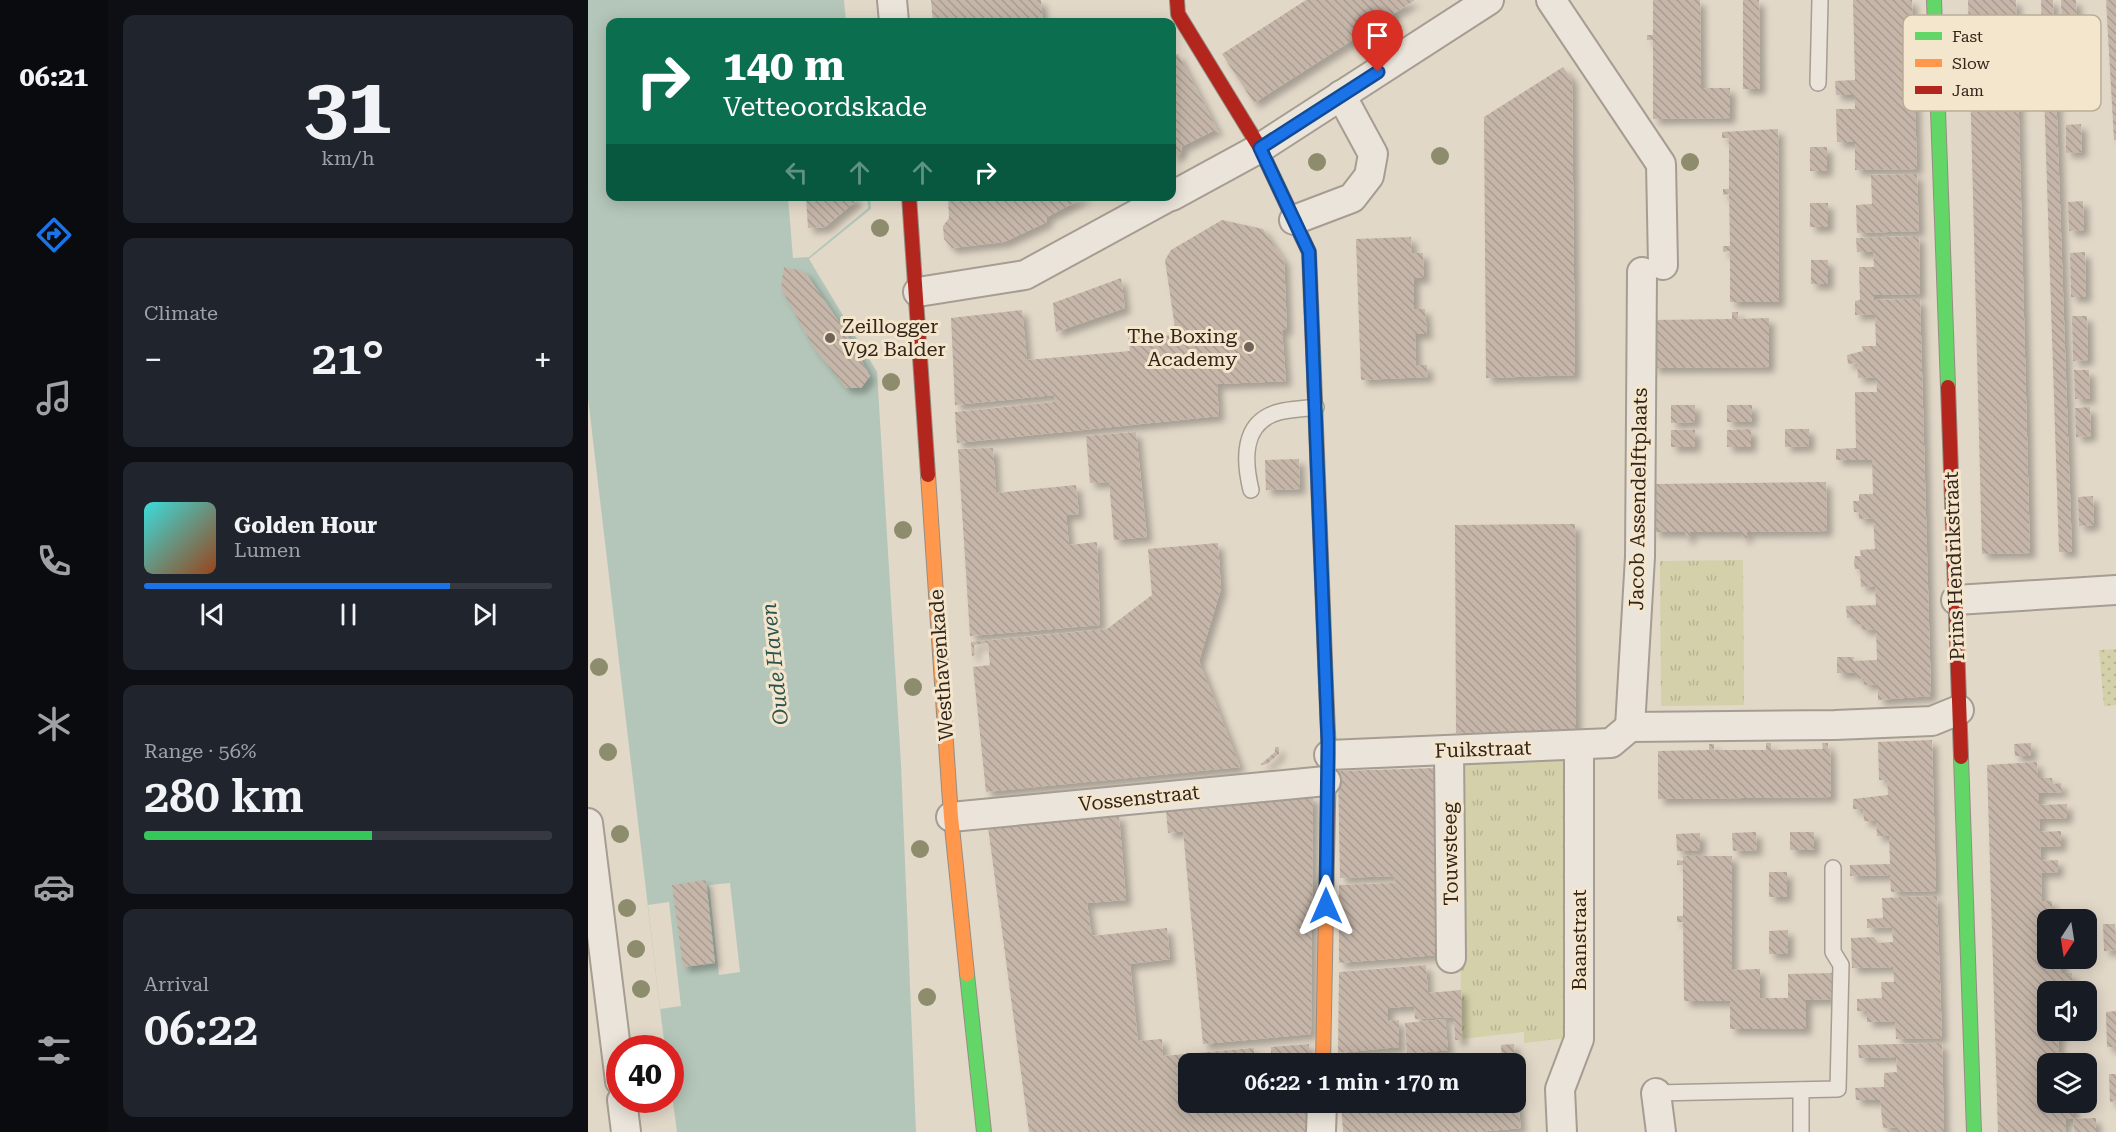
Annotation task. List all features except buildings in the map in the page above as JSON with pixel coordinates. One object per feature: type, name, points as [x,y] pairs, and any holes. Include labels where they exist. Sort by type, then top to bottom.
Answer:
[{"type":"street","points":[[892,0],[894,18]]},
{"type":"street","points":[[1177,0],[1178,14],[1260,148],[1309,252],[1328,768],[1323,1053]]},
{"type":"street","points":[[1176,193],[1260,148],[1489,0]]},
{"type":"street","name":"Jacob Assendelftplaats","points":[[1551,0],[1661,164],[1652,268],[1640,557],[1630,727]]},
{"type":"street","name":"Prins Hendrikstraat","points":[[1934,0],[1935,15]]},
{"type":"street","points":[[1294,220],[1352,198],[1368,176],[1373,154],[1341,95]]},
{"type":"street","name":"Prins Hendrikstraat","points":[[1938,111],[1974,1132]]},
{"type":"street","name":"Westhavenkade","points":[[909,201],[918,292],[951,817],[984,1132]]},
{"type":"street","points":[[918,292],[1025,275],[1162,201]]},
{"type":"street","points":[[1956,600],[2116,590]]},
{"type":"street","points":[[1630,727],[1921,721],[1932,720],[1959,710]]},
{"type":"street","name":"Fuikstraat","points":[[1328,768],[1449,750],[1611,743],[1630,727]]},
{"type":"street","name":"Baanstraat","points":[[1562,1132],[1560,1089],[1579,1040],[1579,745]]},
{"type":"street","name":"Touwsteeg","points":[[1449,750],[1451,958]]},
{"type":"street","name":"Vossenstraat","points":[[951,817],[1328,768]]},
{"type":"street","points":[[588,823],[614,1035]]},
{"type":"street","points":[[1656,1093],[1661,1132]]},
{"type":"street","points":[[624,1113],[626,1132]]},
{"type":"street","points":[[1321,1132],[1322,1113]]},
{"type":"lane","points":[[1818,83],[1820,0]]},
{"type":"lane","points":[[1251,490],[1244,460],[1248,441],[1261,422],[1277,412],[1316,407]]},
{"type":"lane","points":[[1656,1093],[1838,1089],[1841,966],[1833,952],[1833,868]]},
{"type":"lane","points":[[1801,1090],[1802,1132]]},
{"type":"green space","points":[[1743,560],[1744,705],[1661,706],[1660,561]]},
{"type":"green space","points":[[2116,649],[2116,705],[2104,706],[2099,650]]},
{"type":"green space","points":[[1565,760],[1567,1038],[1524,1043],[1524,1032],[1461,1039],[1460,763]]},
{"type":"water","name":"Oude Haven","points":[[588,0],[844,0],[846,18],[606,18],[606,201],[870,201],[871,209],[809,259],[877,372],[901,764],[916,1132],[677,1132],[674,1113],[684,1113],[684,1035],[663,1035],[588,398]]},
{"type":"pier","points":[[788,201],[867,201],[868,208],[809,257],[793,258]]},
{"type":"pier","points":[[730,883],[740,972],[719,975],[709,885]]},
{"type":"pier","points":[[669,902],[681,1006],[660,1009],[648,905]]},
{"type":"traffic: fast","points":[[1934,0],[1935,15]]},
{"type":"traffic: fast","points":[[1938,111],[1948,387]]},
{"type":"traffic: fast","points":[[1313,349],[1326,686]]},
{"type":"traffic: fast","points":[[1961,757],[1974,1132]]},
{"type":"traffic: fast","points":[[967,974],[984,1132]]},
{"type":"traffic: slow","points":[[928,475],[951,817],[967,974]]},
{"type":"traffic: slow","points":[[1323,1053],[1329,755],[1326,686]]},
{"type":"traffic: jam","points":[[1177,0],[1178,14],[1260,148],[1309,252],[1313,349]]},
{"type":"traffic: jam","points":[[909,201],[928,475]]},
{"type":"traffic: jam","points":[[1948,387],[1961,757]]},
{"type":"place","name":"Zeillogger V92 Balder","points":[[830,338]]},
{"type":"place","name":"The Boxing Academy","points":[[1249,347]]},
{"type":"route","points":[[1326,906],[1326,781],[1329,755],[1309,252],[1260,148],[1378,72]]}]
